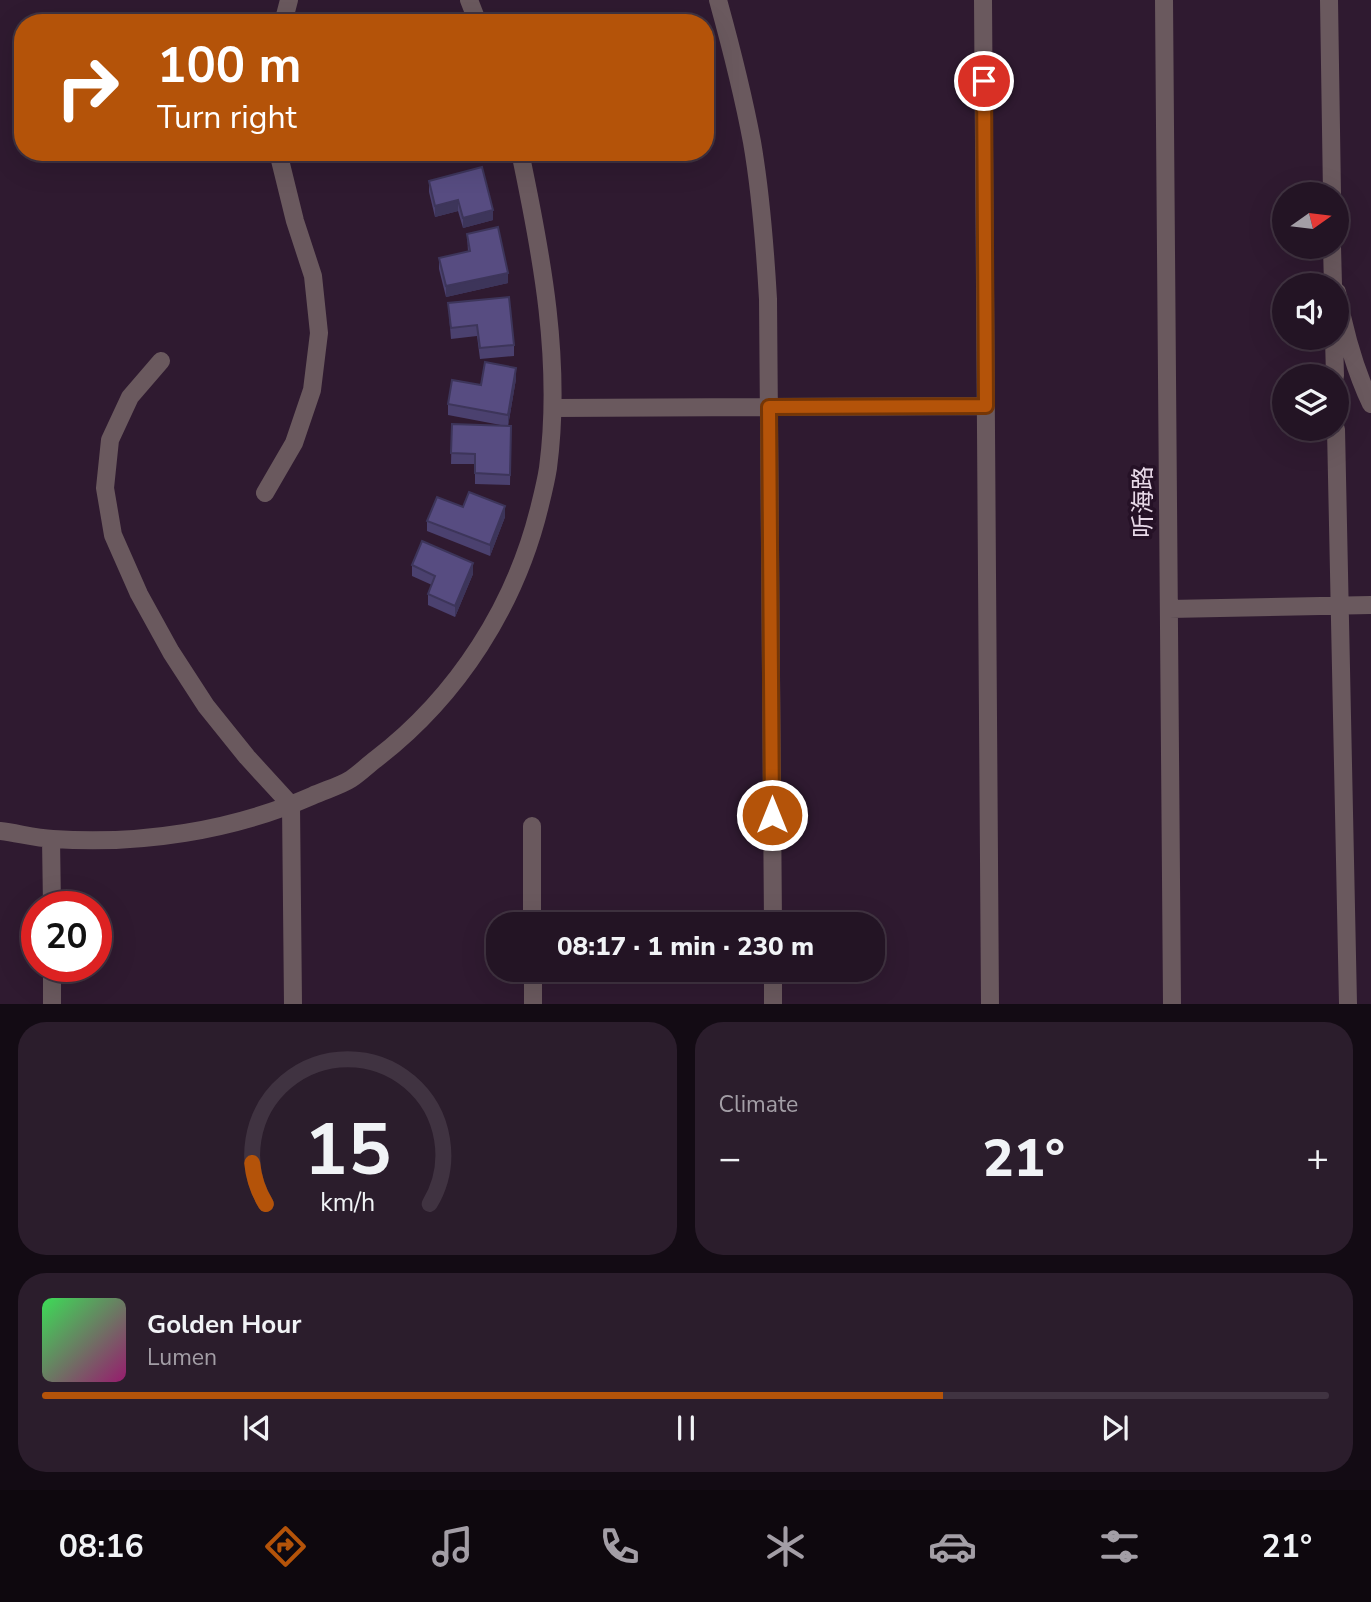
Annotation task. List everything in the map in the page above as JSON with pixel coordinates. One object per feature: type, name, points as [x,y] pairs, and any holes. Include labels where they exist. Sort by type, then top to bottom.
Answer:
[{"type":"street","points":[[718,0],[736,66],[752,143],[763,221],[768,299],[772,912]]},
{"type":"street","points":[[983,0],[990,1003]]},
{"type":"street","name":"听海路","points":[[1164,0],[1172,1003]]},
{"type":"street","points":[[1329,0],[1332,182]]},
{"type":"street","points":[[1330,54],[1337,0]]},
{"type":"street","points":[[265,493],[298,433],[312,390],[318,333],[313,276],[295,221],[280,161]]},
{"type":"street","points":[[0,831],[51,839],[113,840],[175,835],[235,823],[291,805],[351,779],[400,741],[444,696],[481,645],[511,590],[534,531],[548,470],[554,408],[551,339],[539,242],[522,161]]},
{"type":"street","points":[[1349,344],[1371,404]]},
{"type":"street","points":[[162,361],[130,397],[110,440],[105,488],[113,534],[139,594],[171,652],[206,706],[247,757],[291,805],[293,1003]]},
{"type":"street","points":[[554,408],[986,406]]},
{"type":"street","points":[[1336,441],[1348,1003]]},
{"type":"street","points":[[1169,609],[1371,606]]},
{"type":"street","points":[[532,827],[532,912]]},
{"type":"street","points":[[51,839],[52,891]]},
{"type":"street","points":[[52,982],[52,1003]]},
{"type":"street","points":[[533,982],[533,1003]]},
{"type":"street","points":[[773,982],[773,1003]]},
{"type":"building","points":[[482,167],[493,210],[463,218],[458,200],[435,206],[429,181]]},
{"type":"building","points":[[498,227],[508,273],[446,286],[439,258],[470,251],[467,234]]},
{"type":"building","points":[[509,297],[514,345],[480,348],[477,325],[451,328],[448,303]]},
{"type":"building","points":[[485,362],[516,368],[508,415],[448,404],[452,380],[481,385]]},
{"type":"building","points":[[452,424],[511,426],[510,475],[475,473],[475,454],[451,453]]},
{"type":"building","points":[[469,492],[505,506],[490,545],[427,521],[437,497],[463,507]]},
{"type":"building","points":[[422,541],[473,563],[455,606],[428,594],[435,576],[412,565]]},
{"type":"route","points":[[772,815],[769,407],[986,406],[984,81]]}]
